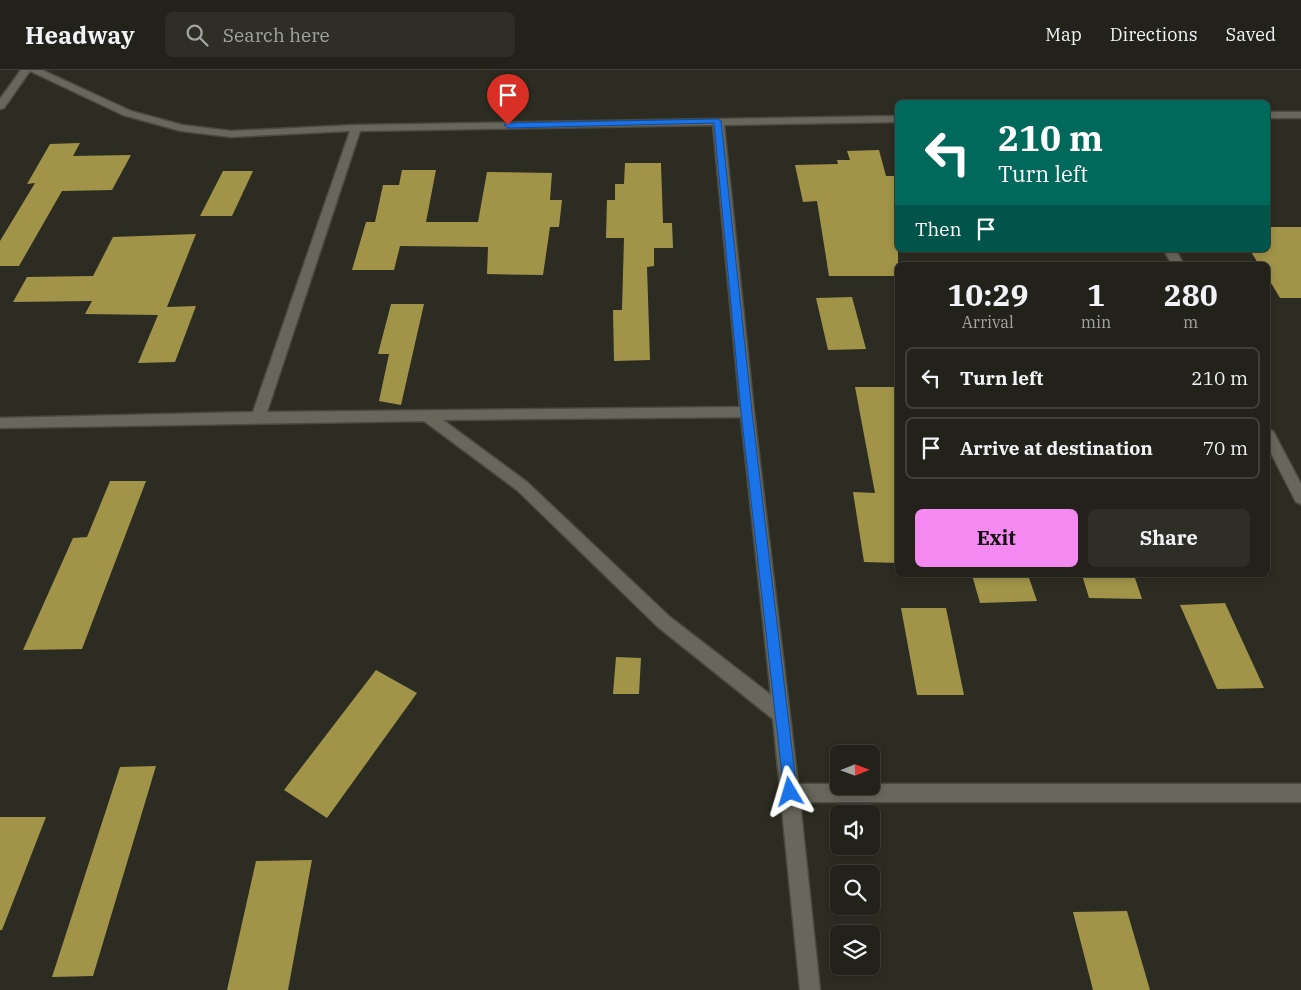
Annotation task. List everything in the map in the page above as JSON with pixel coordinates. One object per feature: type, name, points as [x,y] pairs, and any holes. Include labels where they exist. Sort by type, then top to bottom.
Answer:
[{"type":"street","points":[[0,106],[26,70]]},
{"type":"street","points":[[34,70],[127,113],[181,128],[232,134],[356,128],[895,119]]},
{"type":"street","points":[[1270,115],[1301,115]]},
{"type":"street","points":[[718,121],[747,412],[782,715],[810,990]]},
{"type":"street","points":[[258,417],[356,128]]},
{"type":"street","points":[[0,423],[258,417],[747,412]]},
{"type":"street","points":[[426,415],[522,486],[664,622],[782,715]]},
{"type":"street","points":[[1270,439],[1301,498]]},
{"type":"street","points":[[790,792],[1301,793]]},
{"type":"building","points":[[80,143],[73,156],[131,155],[112,190],[62,191],[19,266],[0,266],[0,241],[35,183],[27,184],[50,144]]},
{"type":"building","points":[[879,150],[886,176],[895,176],[895,252],[898,252],[898,262],[895,262],[895,276],[829,276],[817,201],[803,202],[795,165],[838,164],[837,160],[850,160],[847,151]]},
{"type":"building","points":[[625,163],[661,163],[663,223],[672,223],[673,248],[654,248],[654,266],[647,267],[650,360],[614,361],[613,310],[622,310],[624,238],[606,238],[607,200],[615,200],[615,184],[624,184]]},
{"type":"building","points":[[402,170],[436,170],[426,222],[478,222],[487,172],[552,173],[550,200],[562,200],[559,227],[550,227],[543,275],[487,274],[488,247],[400,246],[394,270],[352,270],[366,222],[375,222],[383,185],[399,185]]},
{"type":"building","points":[[223,171],[253,171],[232,216],[200,216]]},
{"type":"building","points":[[1270,227],[1301,227],[1301,298],[1280,298],[1270,281],[1270,262],[1257,262],[1251,252],[1270,252]]},
{"type":"building","points":[[196,234],[167,307],[196,306],[175,362],[138,363],[158,315],[85,314],[92,301],[13,302],[27,277],[93,276],[113,237]]},
{"type":"building","points":[[852,297],[866,349],[828,350],[816,298]]},
{"type":"building","points":[[391,304],[424,304],[401,405],[379,401],[389,354],[378,354]]},
{"type":"building","points":[[855,387],[895,387],[895,563],[864,562],[853,492],[875,493]]},
{"type":"building","points":[[110,481],[146,481],[82,649],[23,650],[73,538],[87,537]]},
{"type":"building","points":[[973,577],[1029,577],[1037,601],[980,603]]},
{"type":"building","points":[[1083,577],[1135,577],[1142,599],[1089,598]]},
{"type":"building","points":[[1225,603],[1264,688],[1217,689],[1180,605]]},
{"type":"building","points":[[901,608],[946,608],[964,695],[917,695]]},
{"type":"building","points":[[616,657],[641,658],[639,694],[613,694]]},
{"type":"building","points":[[376,670],[417,693],[327,818],[284,790]]},
{"type":"building","points":[[156,766],[93,976],[52,977],[120,767]]},
{"type":"building","points":[[0,817],[46,817],[2,930],[0,930]]},
{"type":"building","points":[[312,860],[288,990],[227,990],[256,861]]},
{"type":"building","points":[[1127,911],[1150,990],[1093,990],[1073,912]]},
{"type":"route","points":[[508,125],[718,121],[747,412],[790,792]]}]
